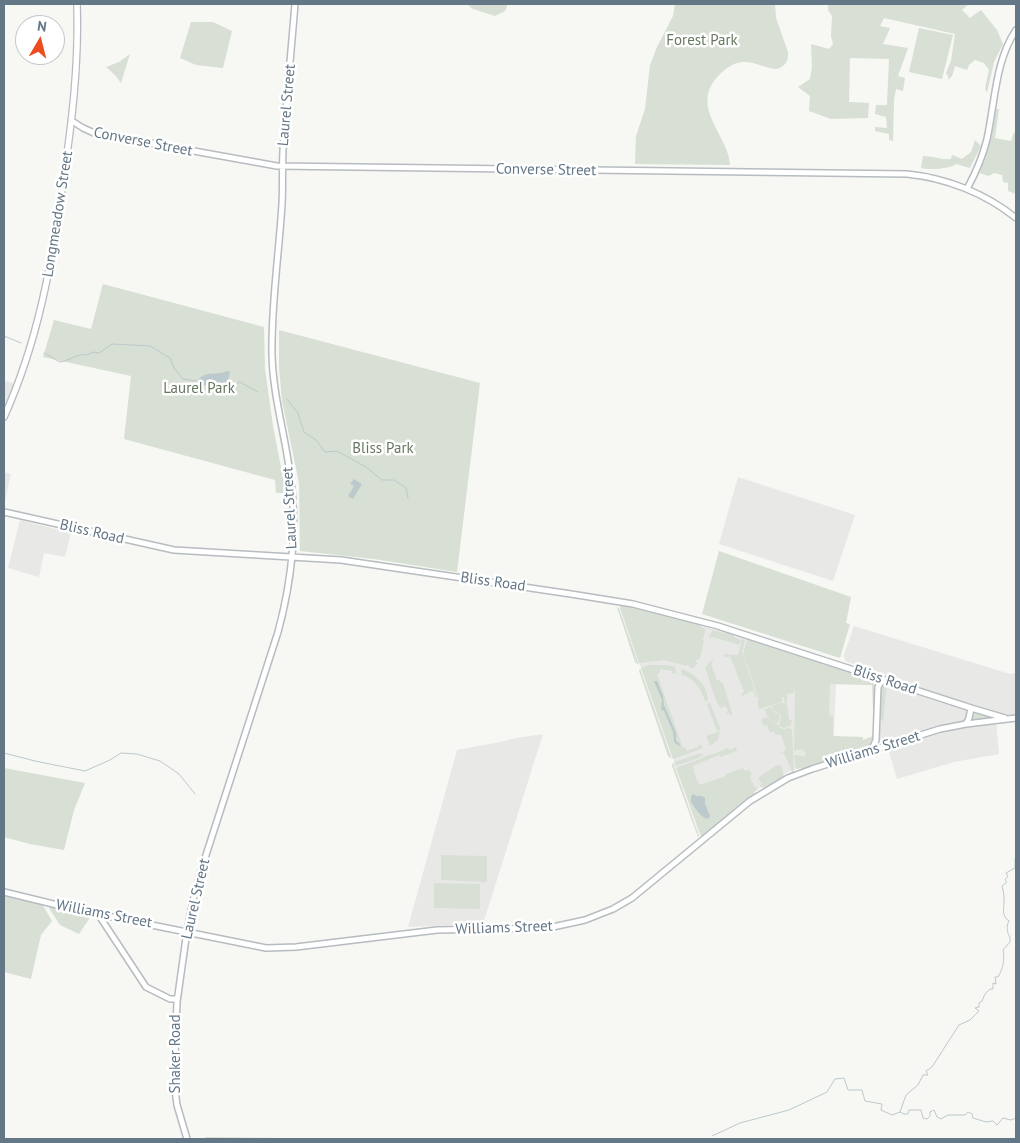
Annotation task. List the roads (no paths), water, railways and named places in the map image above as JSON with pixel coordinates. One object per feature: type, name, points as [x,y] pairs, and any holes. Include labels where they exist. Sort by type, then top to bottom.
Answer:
[{"type":"main road","name":"Longmeadow Street","points":[[4,417],[27,357],[47,285],[54,248],[72,120],[77,61],[77,4]]},
{"type":"main road","name":"Laurel Street","points":[[177,999],[194,898],[206,855],[278,632],[287,598],[292,557],[294,516],[291,481],[274,392],[272,328],[295,4]]},
{"type":"main road","points":[[967,189],[986,142],[1000,65],[1016,30]]},
{"type":"main road","name":"Converse Street","points":[[72,120],[85,130],[99,134],[282,166],[900,173],[929,178],[967,189],[993,202],[1016,218]]},
{"type":"main road","name":"Bliss Road","points":[[4,512],[167,549],[197,553],[356,562],[633,604],[718,626],[971,708],[1008,718]]},
{"type":"main road","points":[[871,676],[878,689]]},
{"type":"main road","points":[[868,752],[873,747],[877,734],[878,689],[880,683],[886,680]]},
{"type":"main road","points":[[966,724],[971,708]]},
{"type":"main road","name":"Williams Street","points":[[4,892],[98,914],[254,946],[280,948],[426,931],[534,929],[569,924],[604,913],[632,898],[750,801],[776,785],[803,772],[940,730],[966,724],[1016,718]]},
{"type":"main road","points":[[877,734],[880,743],[886,747]]},
{"type":"main road","name":"Shaker Road","points":[[98,914],[146,987],[173,1000],[177,999],[174,1088],[187,1139]]},
{"type":"waterway","points":[[4,336],[21,343]]},
{"type":"waterway","points":[[44,353],[60,362],[80,355],[87,355],[93,352],[99,353],[112,344],[150,346],[170,358],[174,368],[183,379],[198,381]]},
{"type":"waterway","points":[[229,382],[233,386],[240,382],[258,392]]},
{"type":"waterway","points":[[287,399],[298,413],[304,432],[316,440],[325,452],[337,451],[366,467],[382,480],[394,480],[406,488],[408,498]]},
{"type":"waterway","points":[[4,753],[85,771],[121,753],[137,754],[160,761],[179,774],[195,794]]},
{"type":"waterway","points":[[900,1112],[906,1095],[918,1085],[923,1075],[928,1075],[926,1071],[932,1067],[959,1025],[970,1020],[979,1011],[975,1008],[979,1007],[979,1003],[985,994],[990,989],[993,989],[993,983],[996,984],[995,977],[998,977],[1003,964],[1003,950],[1010,942],[1007,929],[1009,921],[1004,913],[1002,886],[1007,882],[1005,880],[1008,876],[1006,873],[1015,868],[1016,857]]},
{"type":"waterway","points":[[712,1136],[740,1123],[789,1110],[827,1092],[835,1079],[844,1078],[848,1090],[862,1090],[865,1101],[882,1104],[881,1110],[892,1115],[900,1112],[908,1114],[909,1110],[921,1110],[923,1118],[927,1119],[930,1116],[930,1112],[934,1110],[937,1117],[941,1119],[948,1115],[965,1115],[968,1112],[972,1114],[973,1118],[986,1122],[993,1121],[997,1125],[1003,1118],[1011,1120],[1016,1118]]},
{"type":"park label","name":"Forest Park","points":[[702,41]]},
{"type":"park label","name":"Laurel Park","points":[[199,389]]},
{"type":"park label","name":"Bliss Park","points":[[383,449]]}]
